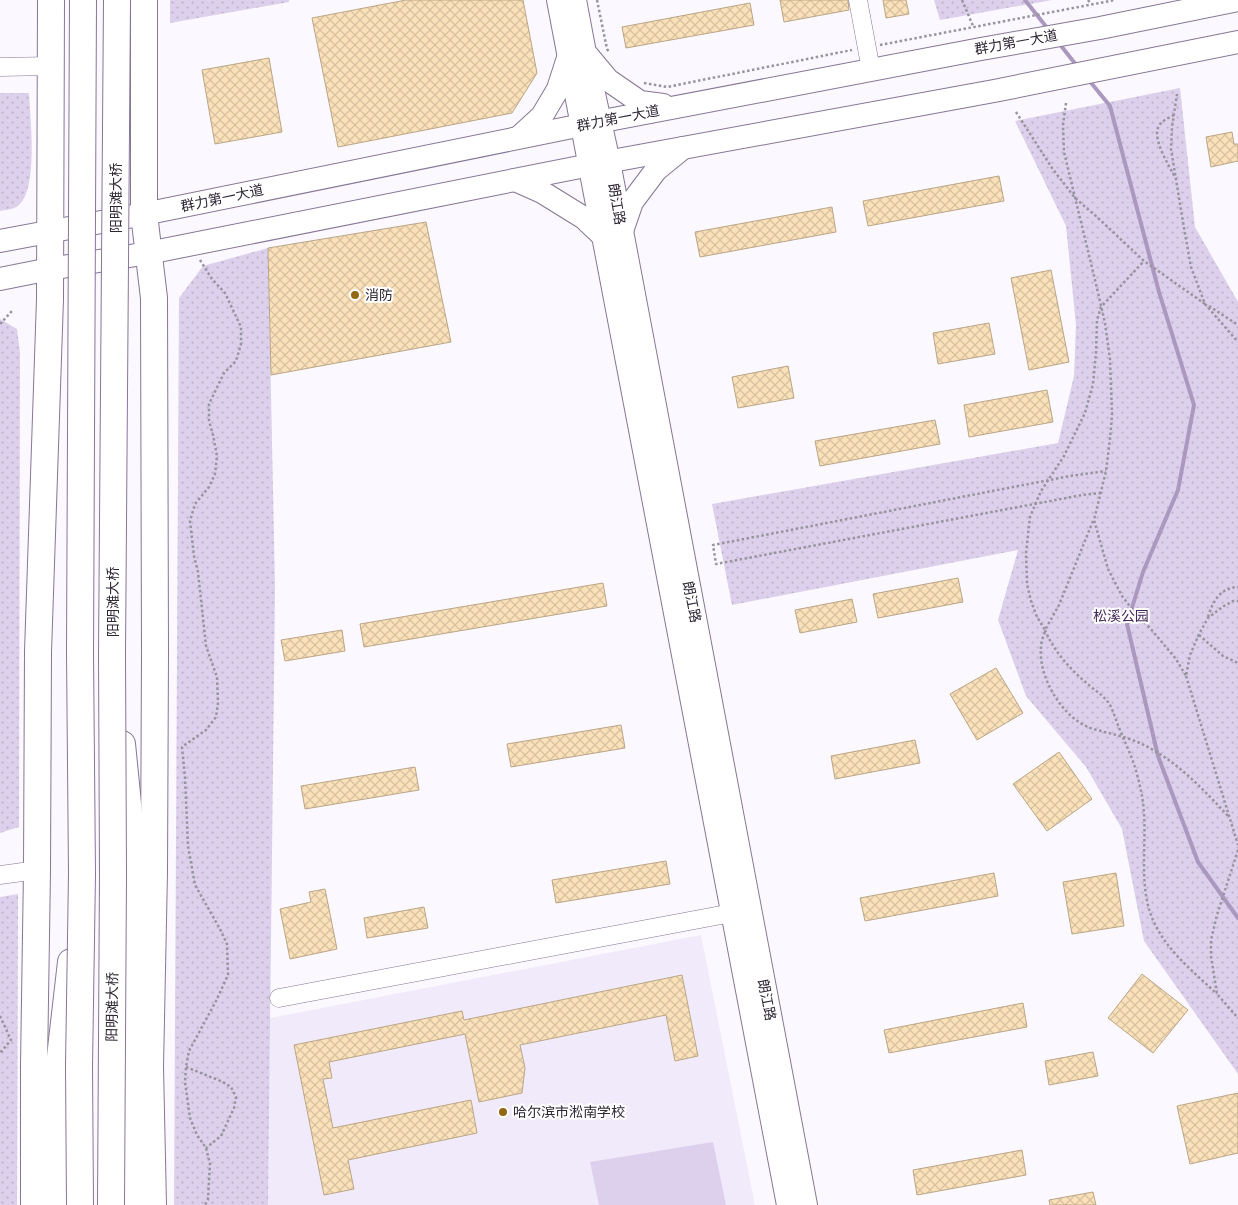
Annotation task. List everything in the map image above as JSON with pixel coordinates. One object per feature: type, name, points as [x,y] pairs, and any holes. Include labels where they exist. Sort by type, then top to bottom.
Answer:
[{"type":"highway","points":[[34,1205],[38,652],[51,232],[52,0]]},
{"type":"highway","points":[[80,1205],[83,0]]},
{"type":"highway","name":"阳明滩大桥","points":[[111,1205],[112,653],[117,0]]},
{"type":"highway","points":[[144,0],[144,214],[154,298],[154,882],[150,1067],[153,1205]]},
{"type":"highway","points":[[112,653],[129,814],[131,1067],[135,1205]]},
{"type":"highway","points":[[55,1205],[59,1066],[82,874]]},
{"type":"main road","name":"朗江路","points":[[558,0],[577,55],[599,163],[732,913],[788,1205]]},
{"type":"main road","name":"朗江路","points":[[575,0],[577,55]]},
{"type":"main road","name":"群力第一大道","points":[[0,241],[144,214],[519,137],[1100,28],[1238,0]]},
{"type":"main road","points":[[0,278],[191,245],[599,163],[994,91],[1238,42]]},
{"type":"main road","points":[[519,137],[542,116],[577,55],[608,80],[640,102],[674,107]]},
{"type":"main road","points":[[515,180],[542,192],[612,234],[632,202],[656,170],[686,147]]},
{"type":"main road","name":"朗江路","points":[[612,234],[806,1205]]},
{"type":"street","points":[[858,0],[871,70]]},
{"type":"street","points":[[0,67],[51,66]]},
{"type":"street","points":[[0,875],[37,873]]},
{"type":"street","points":[[0,882],[37,873]]},
{"type":"street","points":[[279,998],[732,913]]},
{"type":"path","points":[[598,0],[607,49],[612,57]]},
{"type":"path","points":[[962,0],[974,26]]},
{"type":"path","points":[[1088,0],[1091,4]]},
{"type":"path","points":[[637,79],[645,83],[667,87],[1115,0]]},
{"type":"path","points":[[1177,94],[1171,149],[1191,266],[1205,304],[1238,342]]},
{"type":"path","points":[[1066,103],[1063,131],[1064,152],[1101,307],[1110,358],[1112,415],[1106,471],[1094,520],[1059,606],[1045,630],[1041,645],[1043,670],[1063,710],[1076,721],[1087,727],[1144,745],[1179,767],[1229,816]]},
{"type":"path","points":[[1016,112],[1052,168],[1075,198],[1144,260],[1238,326]]},
{"type":"path","points":[[1174,115],[1158,127],[1157,134],[1163,154],[1176,179]]},
{"type":"path","points":[[191,245],[212,279],[225,293],[241,327],[241,344],[236,362],[224,373],[209,404],[209,421],[217,456],[215,474],[209,487],[195,504],[190,521],[194,556],[201,590],[206,646],[217,677],[218,703],[216,717],[206,730],[182,747],[188,846],[195,885],[227,944],[228,975],[189,1051],[186,1067],[185,1082],[190,1118],[197,1135],[206,1148],[210,1164],[208,1199],[205,1205]]},
{"type":"path","points":[[1144,260],[1101,307],[1097,320],[1093,384],[1084,413],[1064,456],[1048,480],[1030,517],[1026,553],[1027,584],[1037,617],[1048,638],[1072,670],[1103,696],[1110,706],[1134,764],[1142,797],[1144,815],[1143,876],[1152,918],[1158,931],[1177,955],[1218,994],[1238,1018]]},
{"type":"path","points":[[0,324],[12,311]]},
{"type":"path","points":[[1101,494],[1082,495],[716,564],[713,545],[1048,480],[1106,471]]},
{"type":"path","points":[[1094,520],[1108,569],[1122,596],[1176,659],[1186,676],[1238,845]]},
{"type":"path","points":[[1186,676],[1190,655],[1208,618],[1212,602],[1227,589],[1238,587]]},
{"type":"path","points":[[1208,618],[1224,606],[1233,601],[1238,601]]},
{"type":"path","points":[[1199,634],[1223,656],[1238,663]]},
{"type":"path","points":[[1218,994],[1212,956],[1213,928],[1238,852]]},
{"type":"path","points":[[0,1016],[11,1040],[0,1053]]},
{"type":"path","points":[[186,1067],[224,1082],[231,1087],[236,1096],[234,1108],[221,1136],[206,1148]]},
{"type":"shaded area","name":"哈尔滨市淞南学校","points":[[701,935],[755,1205],[268,1205],[270,1018]]},
{"type":"green space","points":[[170,0],[289,0],[289,2],[170,23]]},
{"type":"green space","points":[[934,0],[1052,0],[940,20]]},
{"type":"green space","name":"松溪公园","points":[[1180,88],[1195,227],[1238,302],[1238,1074],[1144,941],[1122,829],[1086,767],[1026,696],[998,620],[1018,550],[732,605],[712,504],[1058,443],[1074,376],[1076,325],[1066,226],[1015,121]]},
{"type":"green space","points":[[0,93],[29,93],[32,152],[29,185],[25,198],[18,206],[0,211]]},
{"type":"green space","points":[[268,248],[275,588],[268,1205],[174,1205],[179,298],[203,266]]},
{"type":"green space","points":[[0,319],[17,329],[20,353],[19,827],[0,833]]},
{"type":"green space","points":[[18,894],[17,1205],[0,1205],[0,897]]},
{"type":"green space","points":[[713,1142],[726,1205],[599,1205],[590,1162]]},
{"type":"building","points":[[406,0],[523,0],[537,73],[512,113],[338,147],[312,18]]},
{"type":"building","points":[[780,0],[848,0],[849,10],[784,22]]},
{"type":"building","points":[[883,0],[906,0],[909,14],[886,18]]},
{"type":"building","points":[[750,3],[754,25],[626,48],[622,27]]},
{"type":"building","points":[[269,58],[282,132],[215,144],[202,70]]},
{"type":"building","points":[[1232,132],[1234,144],[1238,144],[1238,161],[1211,167],[1206,137]]},
{"type":"building","points":[[999,176],[1004,201],[868,226],[863,201]]},
{"type":"building","points":[[832,207],[836,232],[700,257],[695,232]]},
{"type":"building","name":"消防","points":[[426,222],[451,342],[271,375],[268,248]]},
{"type":"building","points":[[1051,270],[1069,362],[1029,370],[1011,278]]},
{"type":"building","points":[[989,323],[995,354],[938,364],[933,333]]},
{"type":"building","points":[[788,366],[794,398],[738,408],[732,377]]},
{"type":"building","points":[[1047,390],[1053,422],[969,437],[964,405]]},
{"type":"building","points":[[935,420],[940,444],[820,466],[815,441]]},
{"type":"building","points":[[958,578],[963,602],[878,618],[873,594]]},
{"type":"building","points":[[603,583],[607,606],[364,647],[360,624]]},
{"type":"building","points":[[852,599],[857,622],[800,633],[795,610]]},
{"type":"building","points":[[342,630],[345,651],[285,661],[281,640]]},
{"type":"building","points":[[996,668],[1023,713],[977,740],[950,694]]},
{"type":"building","points":[[621,725],[625,748],[511,767],[507,744]]},
{"type":"building","points":[[915,740],[920,763],[835,779],[831,756]]},
{"type":"building","points":[[1059,752],[1092,799],[1047,831],[1013,784]]},
{"type":"building","points":[[415,767],[419,790],[305,809],[301,786]]},
{"type":"building","points":[[666,861],[670,884],[556,903],[552,880]]},
{"type":"building","points":[[994,873],[998,896],[865,921],[860,898]]},
{"type":"building","points":[[1116,873],[1124,926],[1072,934],[1063,882]]},
{"type":"building","points":[[325,889],[337,949],[290,959],[280,909],[311,902],[309,892]]},
{"type":"building","points":[[424,907],[428,928],[367,938],[364,918]]},
{"type":"building","points":[[1142,974],[1188,1010],[1153,1053],[1108,1018]]},
{"type":"building","points":[[682,975],[698,1056],[675,1061],[666,1015],[520,1045],[525,1068],[522,1093],[479,1102],[465,1034],[329,1062],[332,1078],[323,1079],[333,1128],[471,1100],[477,1133],[348,1160],[354,1189],[324,1195],[294,1045],[462,1011],[464,1020]]},
{"type":"building","points":[[1023,1003],[1027,1027],[889,1053],[884,1030]]},
{"type":"building","points":[[1093,1052],[1098,1076],[1049,1085],[1045,1061]]},
{"type":"building","points":[[1238,1093],[1238,1153],[1190,1164],[1177,1106]]},
{"type":"building","points":[[1022,1150],[1026,1175],[917,1195],[913,1170]]},
{"type":"building","points":[[1093,1192],[1096,1205],[1050,1205],[1049,1200]]},
{"type":"waterway","points":[[1025,0],[1048,29]]},
{"type":"waterway","points":[[1058,42],[1077,66]]},
{"type":"waterway","points":[[1088,79],[1110,106],[1159,292],[1194,405],[1178,490],[1143,572],[1127,624],[1158,756],[1198,862],[1238,918]]},
{"type":"place","name":"消防","points":[[355,295]]},
{"type":"place","name":"哈尔滨市淞南学校","points":[[503,1112]]}]
